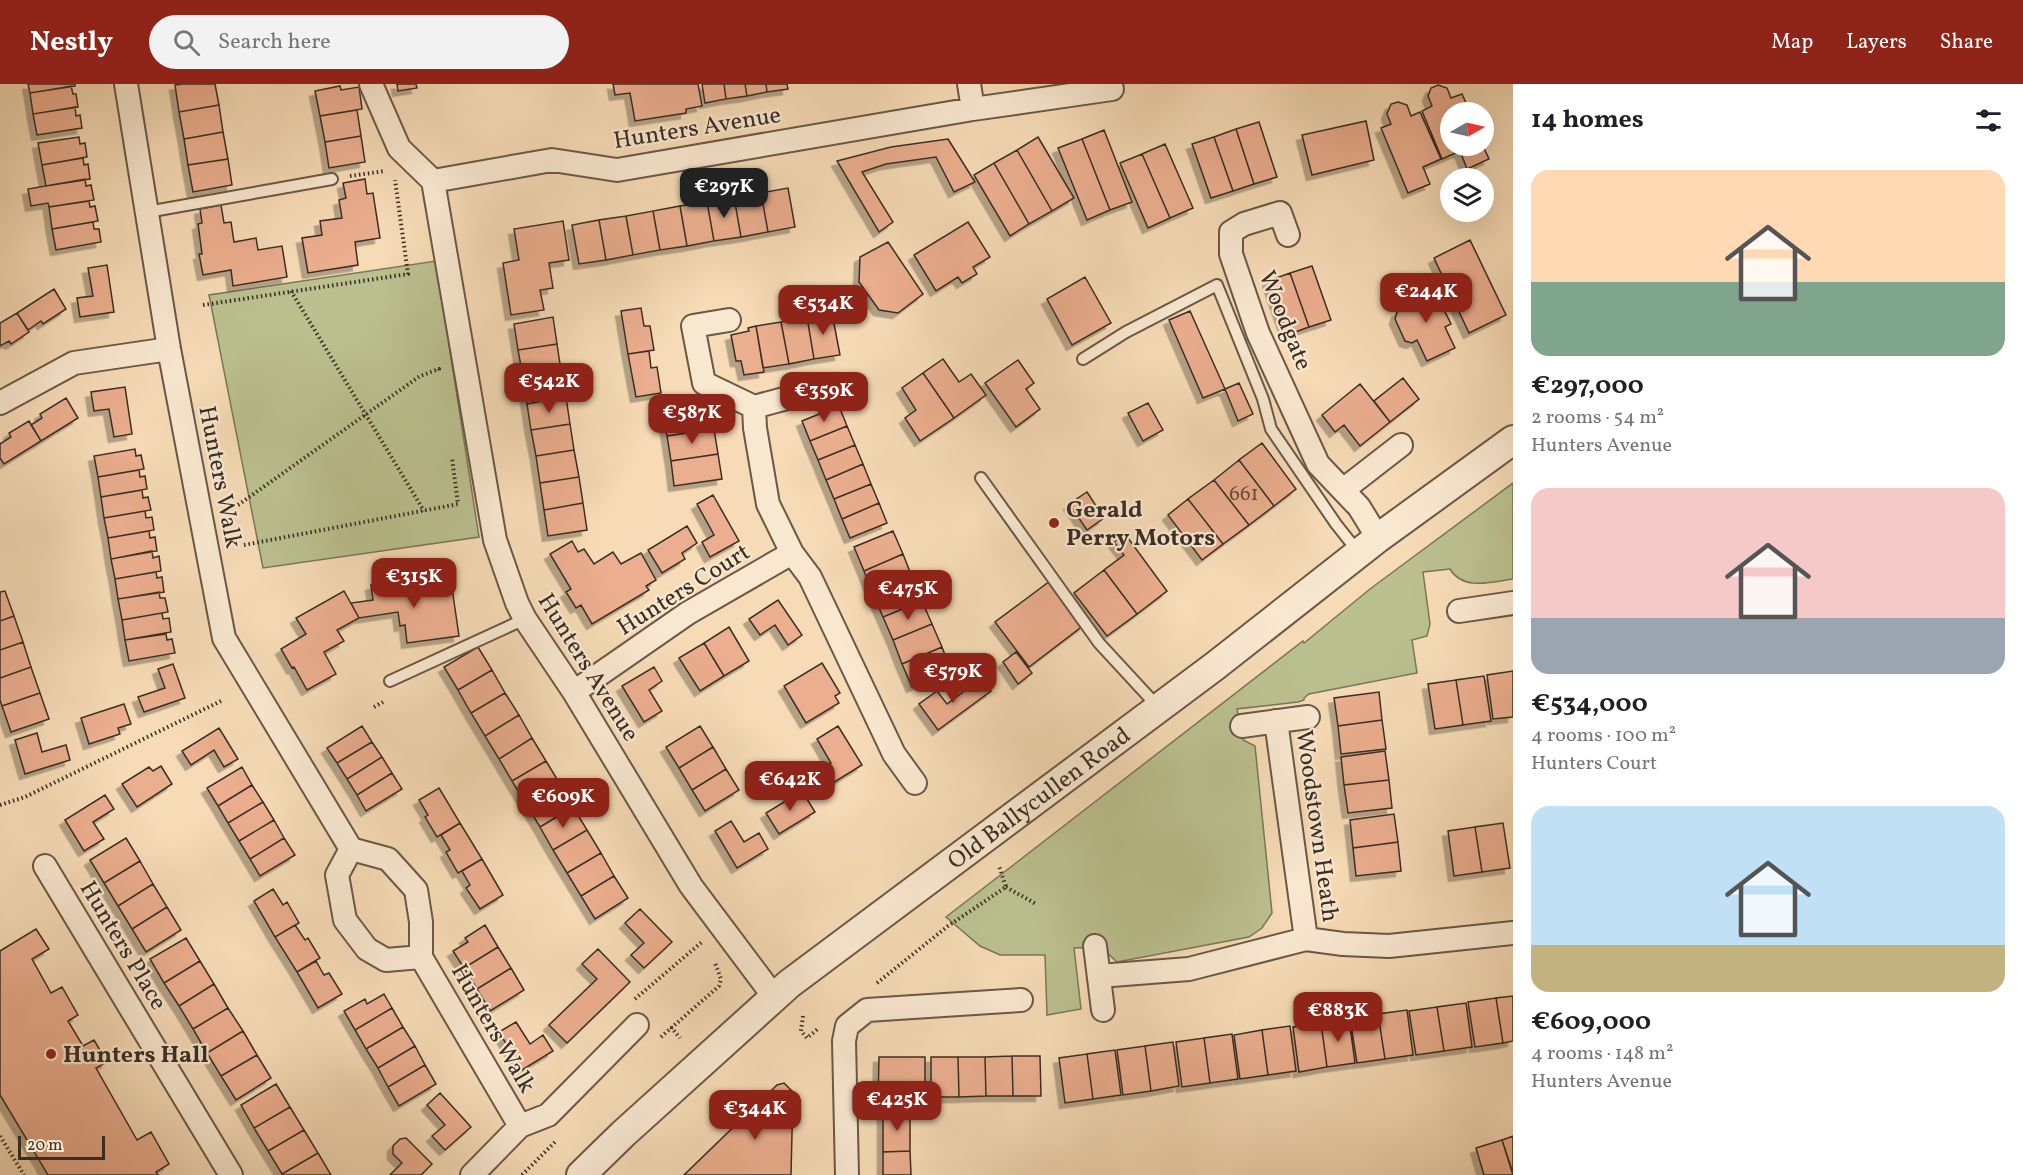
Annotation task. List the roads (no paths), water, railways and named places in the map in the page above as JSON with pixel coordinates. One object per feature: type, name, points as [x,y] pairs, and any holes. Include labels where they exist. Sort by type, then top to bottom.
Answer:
[{"type":"street","name":"Hunters Walk","points":[[126,84],[169,349],[224,638],[351,849],[388,859],[416,890],[421,922],[421,957],[520,1126]]},
{"type":"street","points":[[371,84],[399,148],[433,181]]},
{"type":"street","points":[[969,84],[973,109]]},
{"type":"street","name":"Hunters Avenue","points":[[775,998],[691,886],[574,692],[525,619],[517,603],[495,540],[433,181],[552,160],[617,170],[973,109],[1112,88]]},
{"type":"street","name":"Woodgate","points":[[1288,235],[1280,213],[1244,224],[1231,232],[1231,254],[1258,333],[1318,464],[1359,507],[1368,546]]},
{"type":"street","points":[[729,320],[693,326],[704,383],[754,407],[818,390]]},
{"type":"street","points":[[0,403],[74,363],[169,349]]},
{"type":"street","points":[[754,407],[754,428],[768,504],[792,553],[810,577],[894,754],[915,783]]},
{"type":"street","name":"Old Ballycullen Road","points":[[581,1175],[623,1134],[798,978],[978,841],[1159,709],[1368,546],[1513,440]]},
{"type":"street","points":[[1343,490],[1401,445]]},
{"type":"street","name":"Hunters Court","points":[[574,692],[688,613],[792,553]]},
{"type":"street","points":[[1459,610],[1513,603]]},
{"type":"street","name":"Woodstown Heath","points":[[1242,726],[1308,717]]},
{"type":"street","name":"Woodstown Heath","points":[[1276,721],[1306,939]]},
{"type":"street","name":"Hunters Walk","points":[[351,849],[337,875],[345,920],[367,949],[386,960],[421,957]]},
{"type":"street","name":"Hunters Place","points":[[45,866],[231,1175]]},
{"type":"street","name":"Woodstown Heath","points":[[1099,976],[1189,969],[1306,939],[1343,944],[1389,946],[1513,933]]},
{"type":"street","points":[[1095,946],[1103,1010]]},
{"type":"street","points":[[847,1175],[844,1041],[847,1026],[867,1010],[1021,1000]]},
{"type":"street","name":"Hunters Walk","points":[[472,1175],[520,1126],[548,1115],[637,1025]]},
{"type":"lane","points":[[147,212],[332,179]]},
{"type":"lane","points":[[1083,359],[1126,332],[1217,285],[1263,399],[1271,429],[1336,524],[1368,546]]},
{"type":"lane","points":[[981,478],[1099,643],[1159,709]]},
{"type":"lane","points":[[390,681],[525,619]]},
{"type":"place","name":"Gerald Perry Motors","points":[[1054,523]]},
{"type":"place","name":"Hunters Hall","points":[[51,1054]]}]
